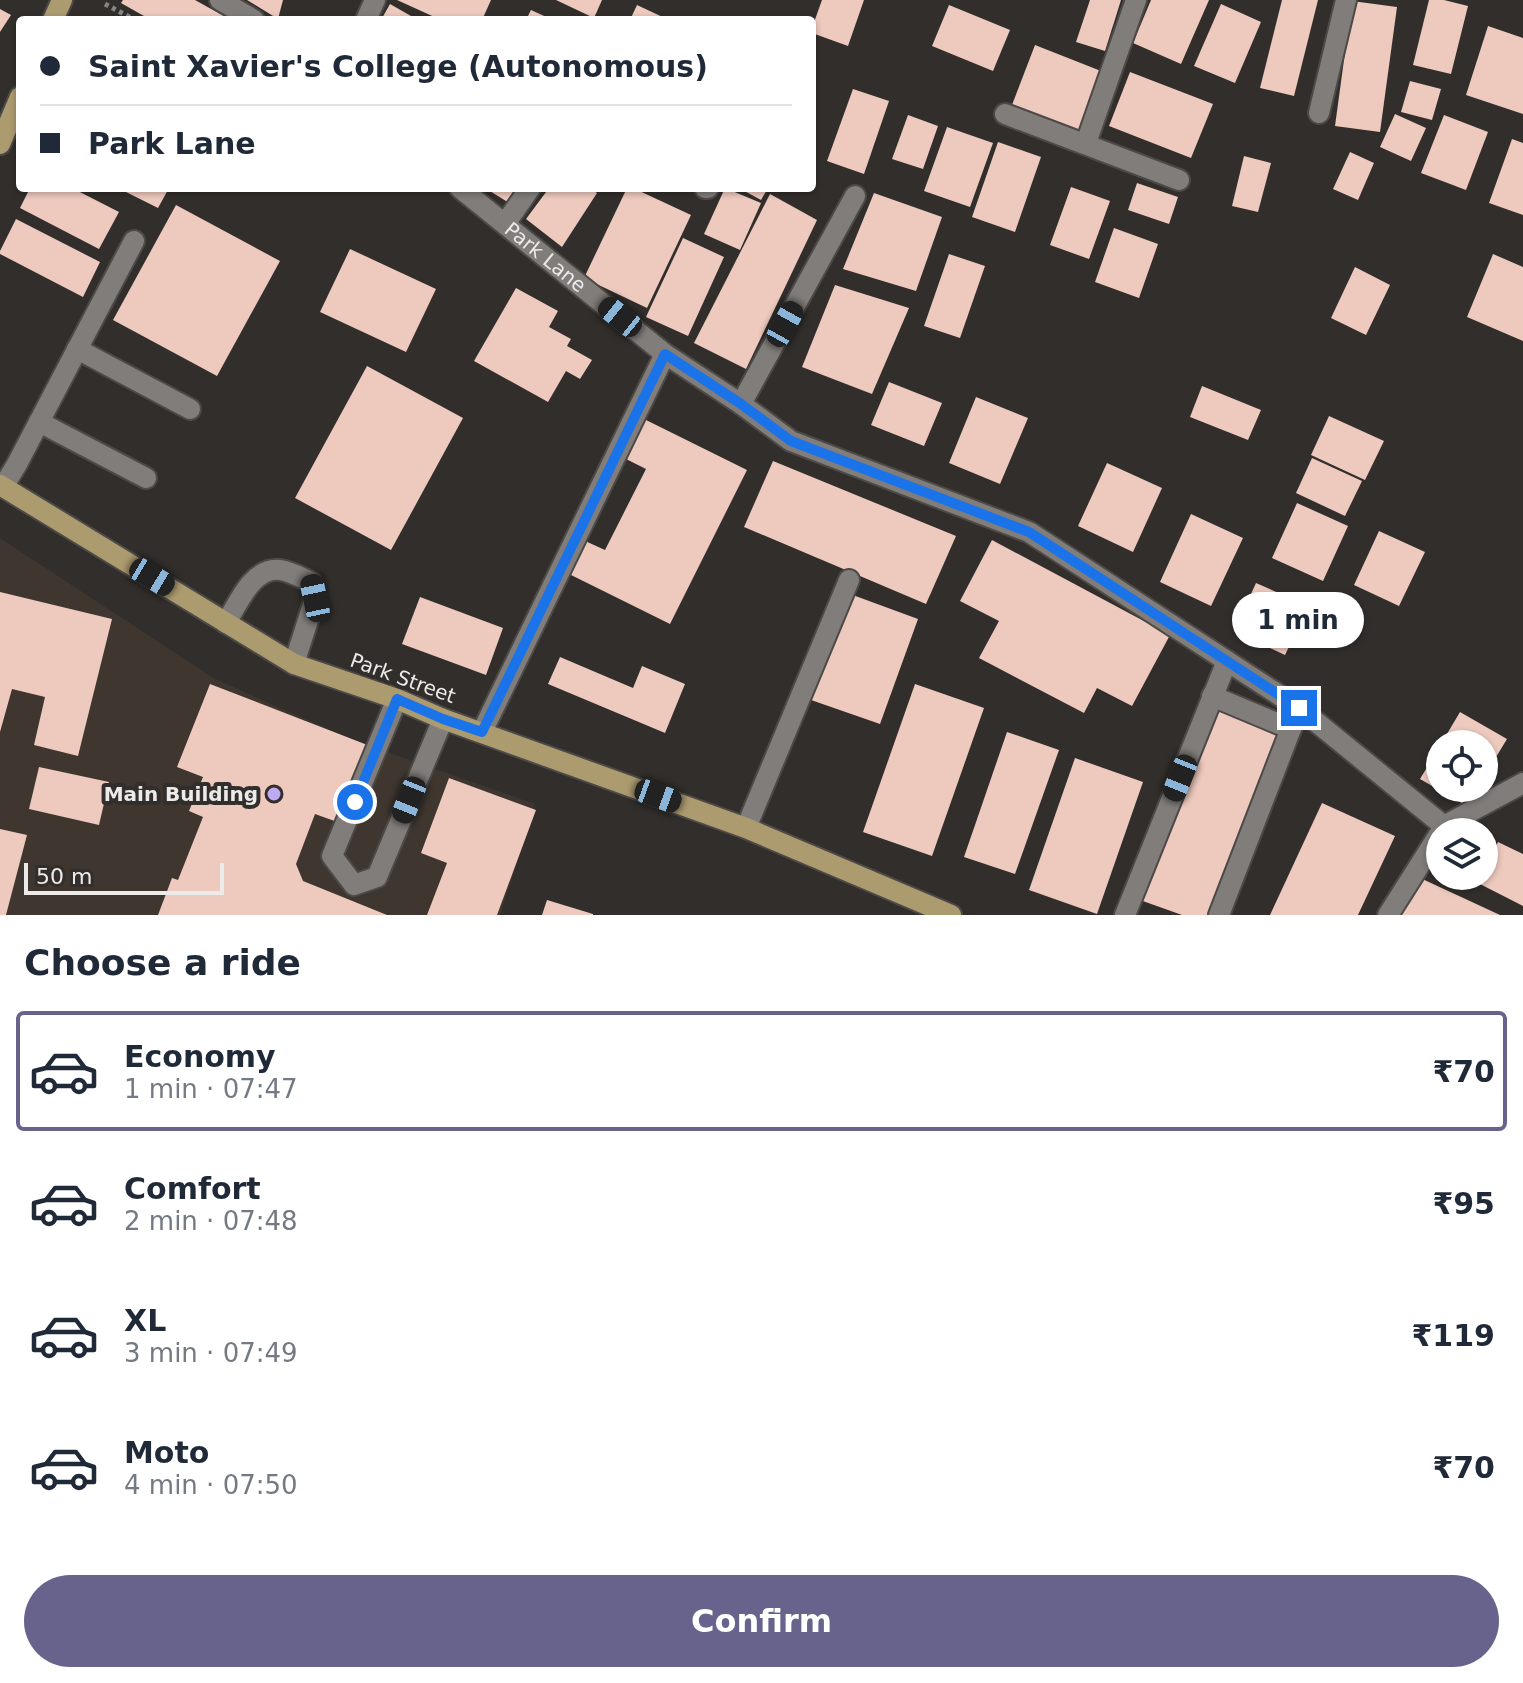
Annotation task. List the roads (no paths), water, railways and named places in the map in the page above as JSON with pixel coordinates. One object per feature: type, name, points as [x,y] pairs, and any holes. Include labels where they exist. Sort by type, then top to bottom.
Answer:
[{"type":"main road","points":[[0,144],[16,106]]},
{"type":"main road","name":"Park Street","points":[[2,486],[294,664],[746,828],[951,915]]},
{"type":"street","points":[[220,0],[247,16]]},
{"type":"street","points":[[1086,143],[1136,0]]},
{"type":"street","points":[[1319,113],[1346,0]]},
{"type":"street","points":[[1005,114],[1179,180]]},
{"type":"street","name":"Park Lane","points":[[465,192],[665,354],[791,441],[1029,532],[1299,708],[1427,818]]},
{"type":"street","points":[[505,224],[527,192]]},
{"type":"street","points":[[741,404],[855,196]]},
{"type":"street","points":[[2,486],[134,241]]},
{"type":"street","points":[[77,349],[190,409]]},
{"type":"street","points":[[482,732],[665,354]]},
{"type":"street","points":[[39,422],[146,478]]},
{"type":"street","points":[[226,623],[256,577],[268,571],[280,570],[311,582],[315,598],[294,664]]},
{"type":"street","points":[[746,828],[849,580]]},
{"type":"street","points":[[1125,915],[1227,661]]},
{"type":"street","points":[[1212,696],[1291,729]]},
{"type":"street","points":[[397,699],[332,856],[354,885],[377,877],[443,719]]},
{"type":"street","points":[[1219,915],[1299,708]]},
{"type":"street","points":[[1464,818],[1523,783]]},
{"type":"street","points":[[1388,915],[1426,856]]},
{"type":"place","name":"Main Building","points":[[274,794]]}]
